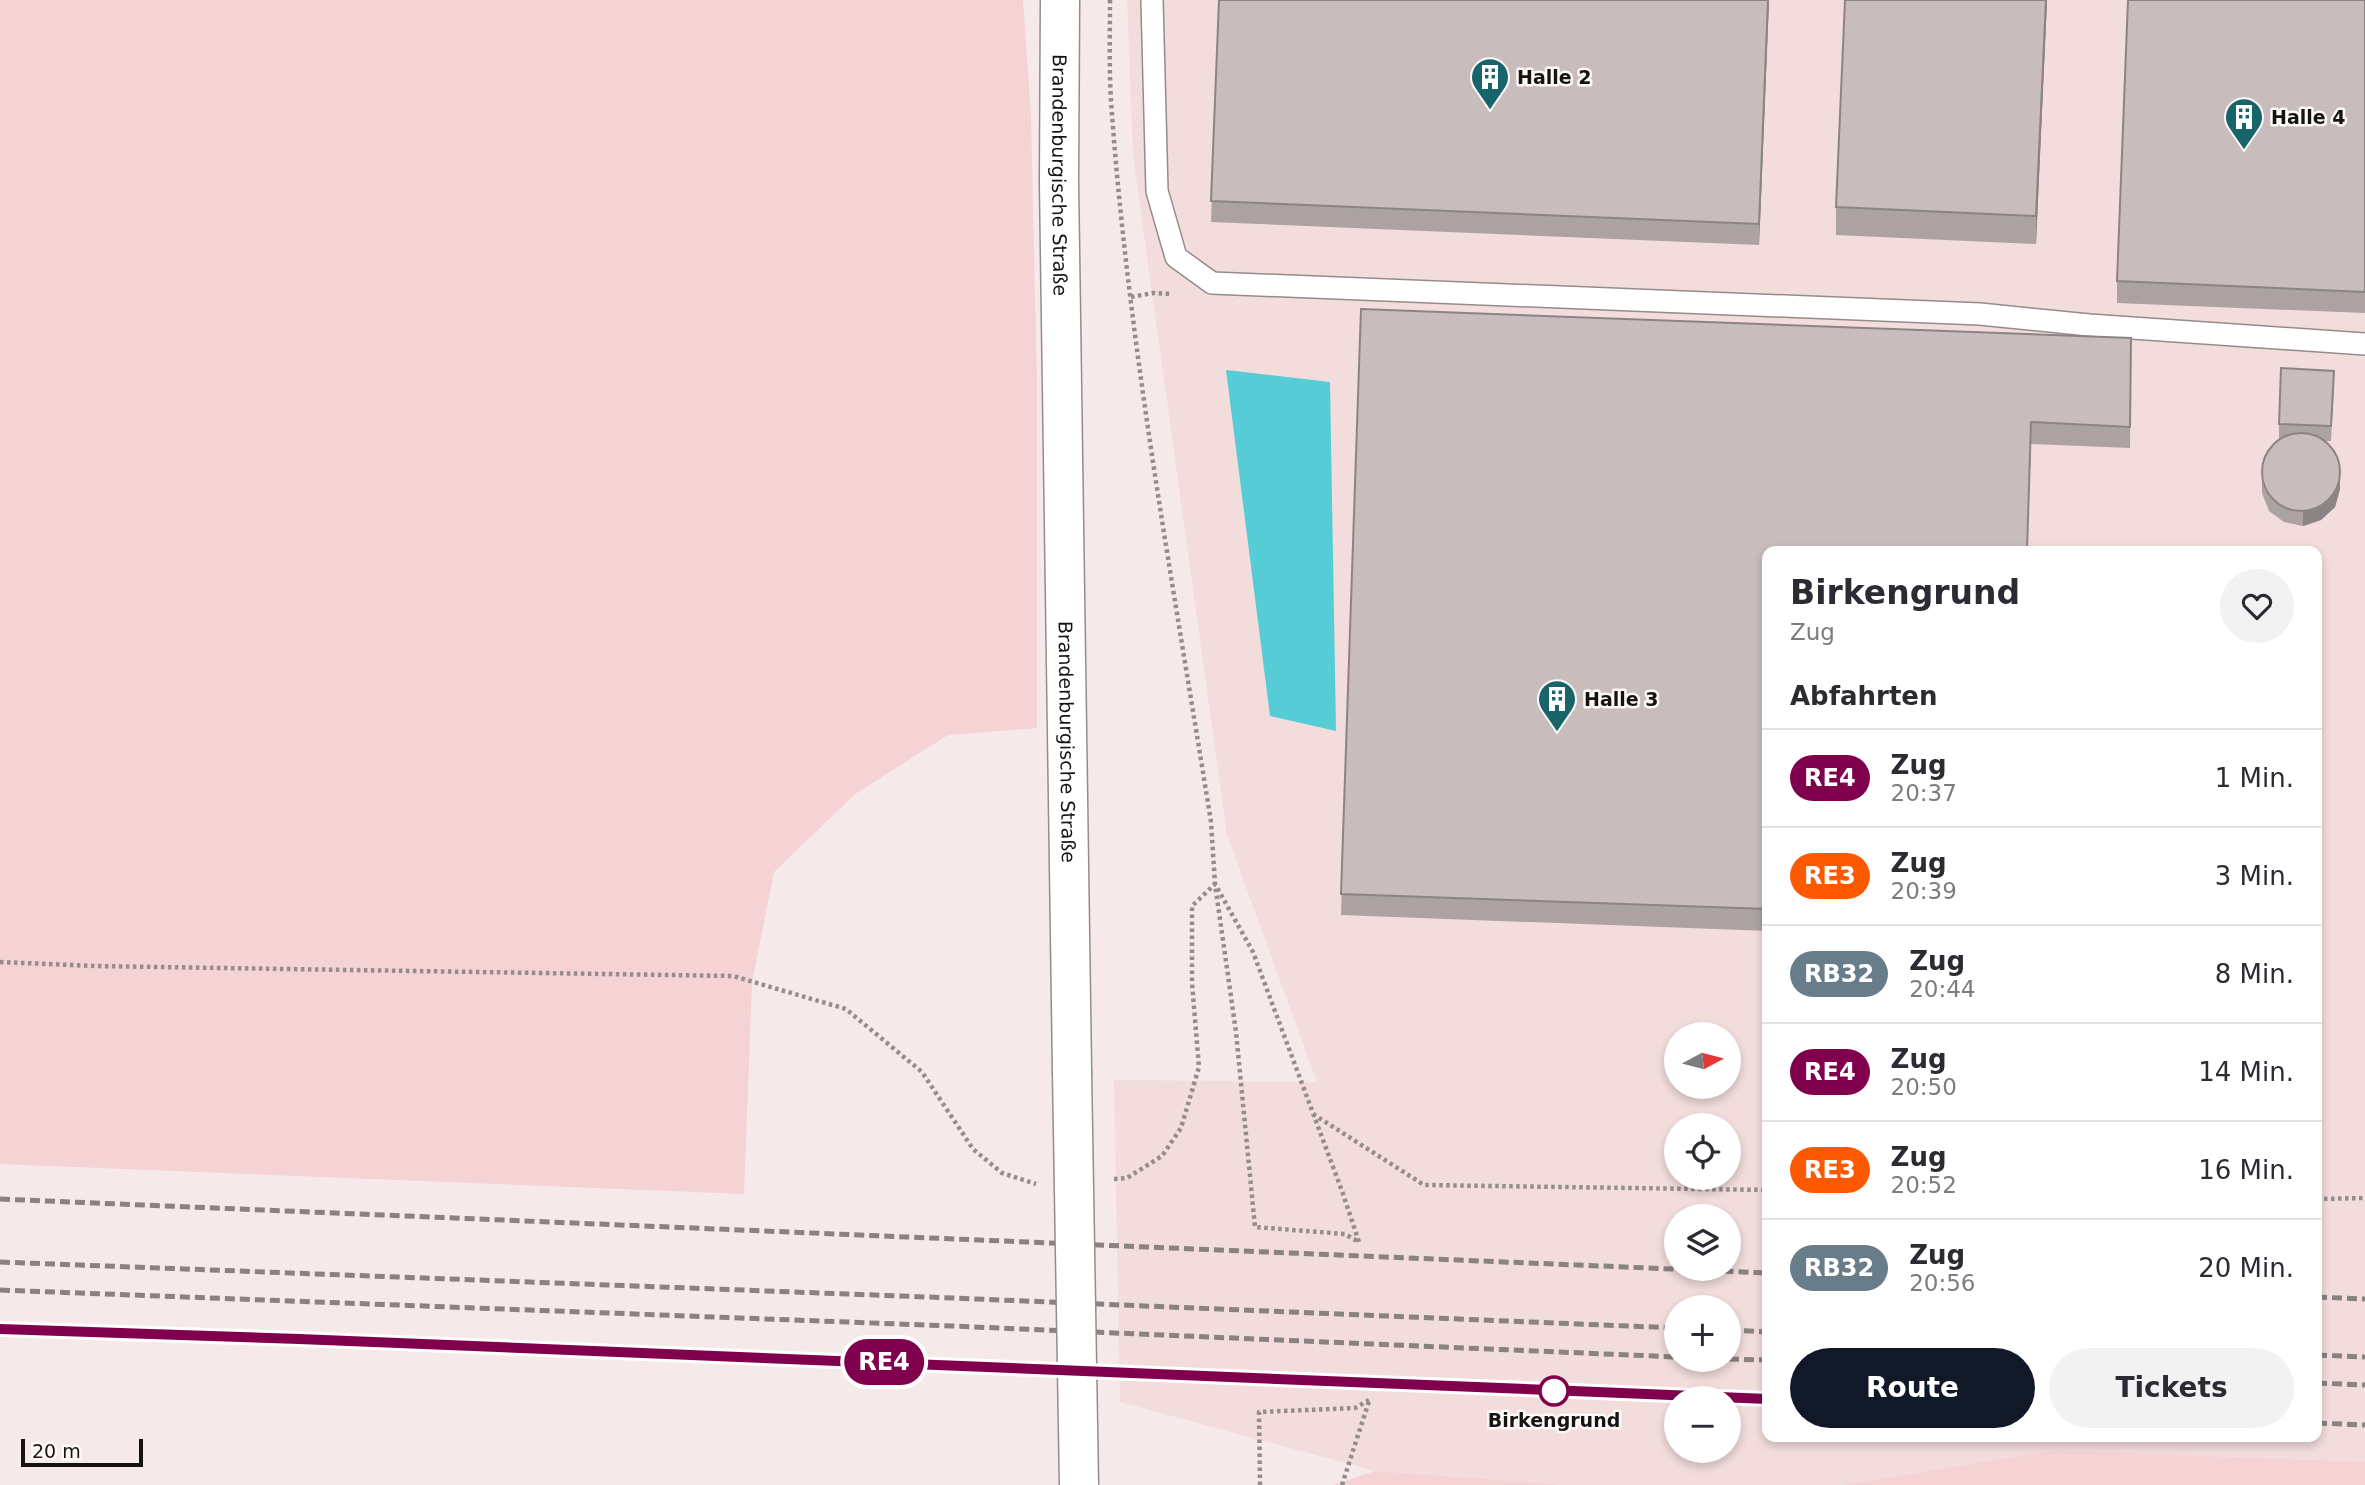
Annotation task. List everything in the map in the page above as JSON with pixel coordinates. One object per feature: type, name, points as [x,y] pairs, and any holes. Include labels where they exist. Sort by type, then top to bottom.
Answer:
[{"type":"street","name":"Brandenburgische Straße","points":[[1060,0],[1059,183],[1079,1485]]},
{"type":"lane","points":[[1152,0],[1157,191],[1176,257],[1212,283],[1980,314],[2089,325],[2365,344]]},
{"type":"path","points":[[1110,0],[1111,99],[1131,297],[1147,424],[1212,822],[1215,884],[1236,1032],[1255,1227],[1345,1234],[1359,1242],[1253,951],[1215,884]]},
{"type":"path","points":[[1101,1180],[1127,1178],[1161,1156],[1181,1128],[1199,1067],[1192,983],[1192,906],[1215,884]]},
{"type":"path","points":[[0,962],[95,966],[733,976],[846,1009],[922,1072],[973,1149],[1002,1172],[1037,1184],[1049,1183]]},
{"type":"path","points":[[1312,1113],[1423,1185],[1762,1190]]},
{"type":"path","points":[[2322,1199],[2365,1198]]},
{"type":"path","points":[[1259,1485],[1259,1412],[1354,1408],[1369,1400],[1342,1485]]},
{"type":"shaded area","points":[[0,0],[1023,0],[1031,117],[1037,388],[1037,728],[948,735],[855,794],[774,872],[752,982],[744,1194],[0,1164]]},
{"type":"shaded area","points":[[1127,0],[2365,0],[2365,1462],[2056,1450],[1842,1485],[1566,1485],[1375,1471],[1120,1402],[1114,1080],[1317,1082],[1227,835],[1133,155]]},
{"type":"shaded area","points":[[2056,1450],[2365,1462],[2365,1485],[1842,1485]]},
{"type":"shaded area","points":[[1375,1471],[1566,1485],[1333,1485]]},
{"type":"water","points":[[1226,370],[1330,382],[1336,731],[1270,716]]},
{"type":"building","name":"Halle 2","points":[[1219,0],[1768,0],[1759,224],[1211,201]]},
{"type":"building","points":[[1845,0],[2046,0],[2036,216],[1836,207]]},
{"type":"building","name":"Halle 4","points":[[2128,0],[2365,0],[2365,292],[2117,281]]},
{"type":"building","name":"Halle 3","points":[[1361,309],[2131,338],[2130,427],[2031,422],[2027,546],[1762,546],[1762,909],[1341,894]]},
{"type":"building","points":[[2281,368],[2334,371],[2331,426],[2279,424]]},
{"type":"building","points":[[2301,433],[2316,436],[2333,450],[2340,472],[2337,487],[2323,504],[2301,511],[2286,508],[2269,494],[2262,472],[2265,457],[2279,440]]},
{"type":"railway","points":[[0,1199],[1762,1273]]},
{"type":"railway","points":[[0,1262],[1664,1328]]},
{"type":"railway","points":[[0,1290],[1664,1356]]},
{"type":"railway","points":[[2322,1297],[2365,1299]]},
{"type":"railway","points":[[0,1329],[1762,1399]]},
{"type":"railway","points":[[1741,1331],[1762,1332]]},
{"type":"railway","points":[[2322,1355],[2365,1357]]},
{"type":"railway","points":[[1741,1359],[1762,1360]]},
{"type":"railway","points":[[2322,1383],[2365,1385]]},
{"type":"railway","points":[[2322,1423],[2365,1425]]},
{"type":"train","name":"RE4","points":[[0,1329],[1762,1399]]},
{"type":"place","name":"Halle 2","points":[[1490,111]]},
{"type":"place","name":"Halle 4","points":[[2244,151]]},
{"type":"place","name":"Halle 3","points":[[1557,733]]},
{"type":"place","name":"Birkengrund","points":[[1554,1391]]}]
